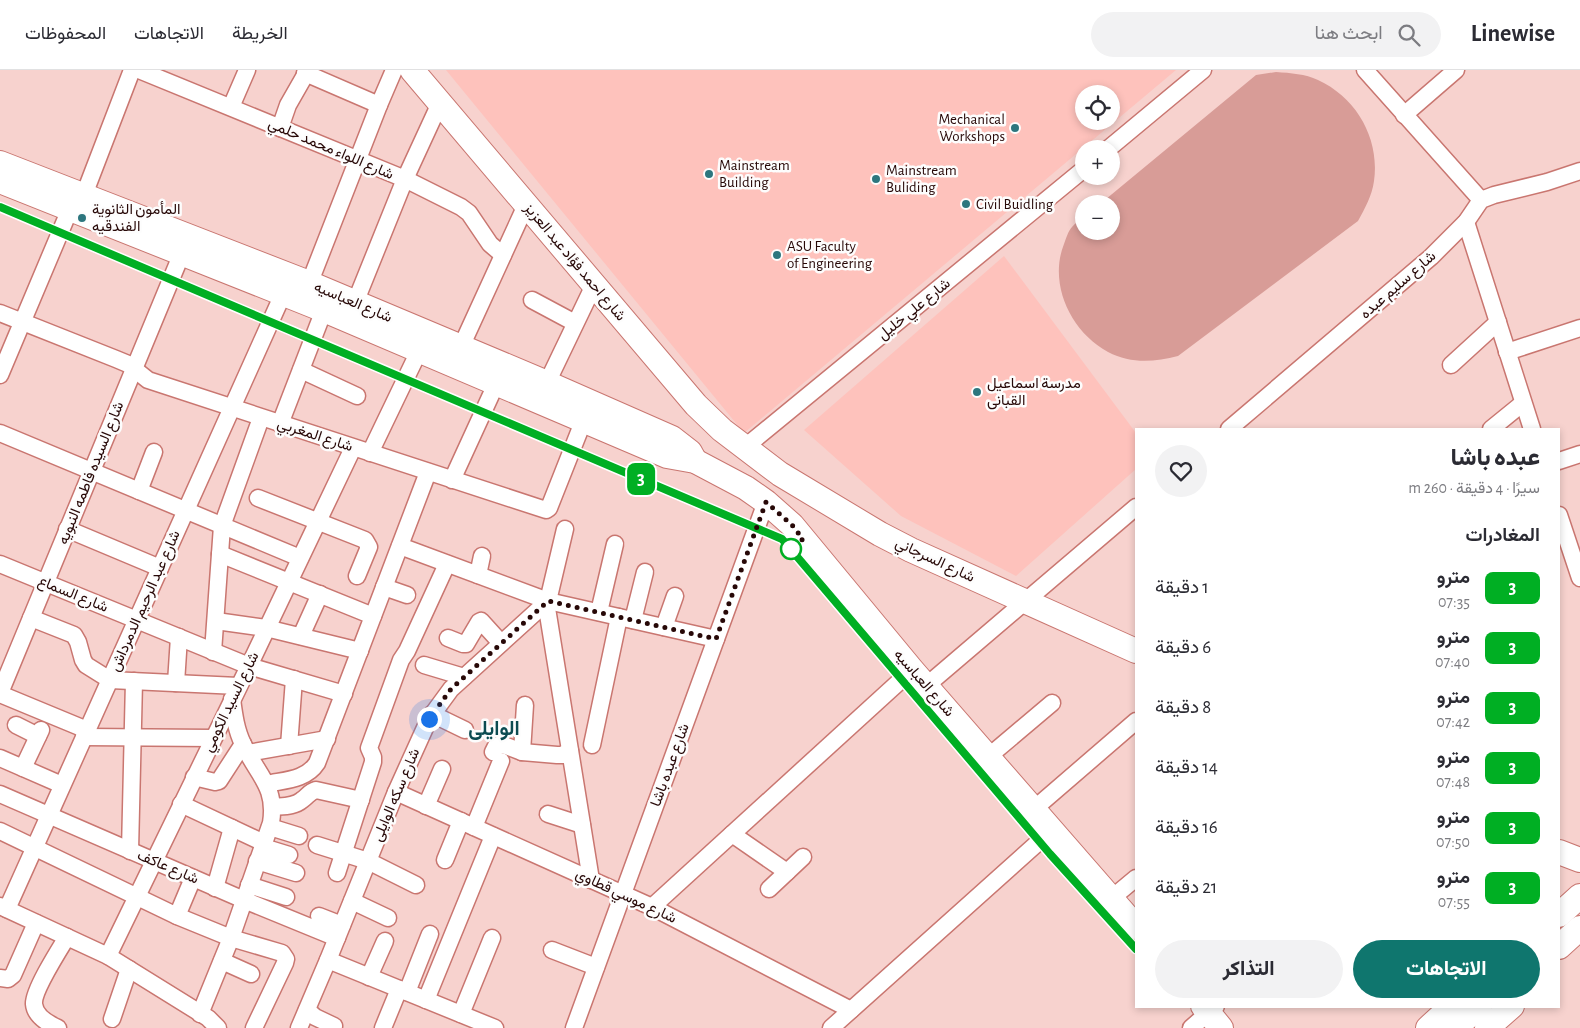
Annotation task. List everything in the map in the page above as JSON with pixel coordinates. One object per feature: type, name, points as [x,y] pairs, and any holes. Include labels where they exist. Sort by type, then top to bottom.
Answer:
[{"type":"main road","name":"شارع احمد فؤاد عبد العزيز","points":[[412,70],[696,404],[715,424],[744,448]]},
{"type":"main road","name":"شارع العباسيه","points":[[0,163],[182,253],[298,293],[355,302],[547,383],[672,438],[686,448],[696,461]]},
{"type":"main road","name":"شارع العباسيه","points":[[0,182],[77,202],[298,293],[324,310],[583,422],[667,456],[696,461],[746,488],[792,525],[919,678],[1135,926]]},
{"type":"main road","name":"شارع السرجاني","points":[[744,448],[780,474],[896,542],[1135,652]]},
{"type":"main road","points":[[762,499],[756,483],[762,475],[771,471],[780,474]]},
{"type":"main road","points":[[1560,852],[1580,860]]},
{"type":"main road","points":[[1560,914],[1580,896]]},
{"type":"main road","points":[[1560,936],[1580,918]]},
{"type":"main road","points":[[1560,946],[1580,928]]},
{"type":"main road","points":[[1560,964],[1580,947]]},
{"type":"main road","points":[[1428,1028],[1450,1008]]},
{"type":"main road","points":[[1455,1028],[1478,1008]]},
{"type":"main road","points":[[1467,1028],[1489,1008]]},
{"type":"main road","points":[[1487,1028],[1510,1008]]},
{"type":"street","points":[[0,375],[77,202],[132,70]]},
{"type":"street","points":[[232,107],[247,70]]},
{"type":"street","name":"شارع عبد الرحيم الدمرداش","points":[[3,907],[34,848],[231,408],[298,293],[357,160],[394,70]]},
{"type":"street","points":[[1119,140],[1203,70]]},
{"type":"street","points":[[1364,70],[1481,200],[1580,171]]},
{"type":"street","points":[[1404,115],[1456,70]]},
{"type":"street","name":"شارع اللواء محمد حلمي","points":[[147,71],[405,180],[469,213],[490,244],[502,255]]},
{"type":"street","points":[[280,128],[288,105],[306,72],[379,105]]},
{"type":"street","points":[[355,302],[405,180],[440,103]]},
{"type":"street","name":"شارع علي خليل","points":[[744,448],[1075,176]]},
{"type":"street","name":"شارع سليم عبده","points":[[1230,428],[1431,257],[1466,222],[1481,200]]},
{"type":"street","points":[[461,347],[526,205]]},
{"type":"street","points":[[1466,222],[1532,428]]},
{"type":"street","name":"شارع السيده فاطمه النبويه","points":[[0,694],[182,253]]},
{"type":"street","points":[[547,383],[594,285]]},
{"type":"street","points":[[532,300],[575,323]]},
{"type":"street","points":[[280,424],[324,310]]},
{"type":"street","name":"شارع المغربي","points":[[0,313],[116,359],[134,369],[148,380],[546,510],[548,510],[583,422]]},
{"type":"street","points":[[1451,365],[1498,322]]},
{"type":"street","points":[[1507,352],[1580,328]]},
{"type":"street","points":[[370,453],[419,351]]},
{"type":"street","points":[[301,370],[357,396]]},
{"type":"street","points":[[452,480],[496,384]]},
{"type":"street","points":[[1492,428],[1523,402]]},
{"type":"street","points":[[213,652],[222,526],[261,418]]},
{"type":"street","points":[[0,433],[300,558]]},
{"type":"street","name":"شارع السيد الكومي","points":[[108,956],[213,738],[239,692],[266,628],[352,448]]},
{"type":"street","points":[[139,491],[154,452]]},
{"type":"street","points":[[1560,461],[1580,454]]},
{"type":"street","points":[[267,784],[302,777],[308,774],[317,763],[428,472]]},
{"type":"street","points":[[258,498],[362,538],[369,547],[357,576]]},
{"type":"street","name":"شارع عبده باشا","points":[[574,1028],[716,639],[762,499]]},
{"type":"street","points":[[652,907],[732,834],[919,678],[1026,601],[1135,508]]},
{"type":"street","points":[[1560,521],[1580,578]]},
{"type":"street","points":[[67,529],[160,568]]},
{"type":"street","points":[[565,529],[547,602],[592,880]]},
{"type":"street","points":[[599,612],[615,544]]},
{"type":"street","points":[[400,546],[547,602],[716,639]]},
{"type":"street","points":[[220,554],[373,616]]},
{"type":"street","points":[[478,575],[482,556]]},
{"type":"street","name":"شارع السماع","points":[[0,564],[249,666],[344,694]]},
{"type":"street","points":[[336,873],[344,854],[373,762],[369,748],[401,660],[407,651],[447,564]]},
{"type":"street","points":[[592,745],[626,618],[645,572]]},
{"type":"street","points":[[384,587],[407,595]]},
{"type":"street","points":[[301,636],[320,594]]},
{"type":"street","points":[[664,627],[675,596]]},
{"type":"street","name":"شارع سكه الوايلى","points":[[298,1028],[340,932],[396,792],[432,714],[451,689],[547,602]]},
{"type":"street","points":[[31,618],[74,635],[86,665],[110,680],[176,683],[239,692],[236,722],[245,748],[267,784],[272,797],[273,807],[270,827],[231,938],[200,1014]]},
{"type":"street","points":[[448,638],[466,644],[479,622],[475,619],[501,643]]},
{"type":"street","points":[[216,621],[266,628],[360,651]]},
{"type":"street","points":[[176,683],[179,637]]},
{"type":"street","points":[[424,665],[464,677]]},
{"type":"street","points":[[289,746],[294,679]]},
{"type":"street","points":[[130,851],[134,681]]},
{"type":"street","points":[[0,694],[85,733],[133,738],[213,738]]},
{"type":"street","points":[[988,757],[1052,703]]},
{"type":"street","points":[[522,752],[525,705]]},
{"type":"street","points":[[432,714],[466,730]]},
{"type":"street","points":[[1034,809],[1135,723]]},
{"type":"street","points":[[16,725],[39,733],[23,768]]},
{"type":"street","points":[[194,777],[219,782],[245,748],[289,746],[327,739]]},
{"type":"street","points":[[445,860],[467,824],[497,757],[496,746],[501,744],[522,752],[557,755],[570,751]]},
{"type":"street","points":[[0,758],[62,785]]},
{"type":"street","points":[[426,806],[442,768]]},
{"type":"street","points":[[273,807],[295,805],[302,801],[310,792],[316,790],[361,800]]},
{"type":"street","name":"شارع موسي قطاوي","points":[[396,792],[623,893],[851,1010]]},
{"type":"street","name":"شارع عاكف","points":[[0,794],[215,888],[246,893],[340,932]]},
{"type":"street","points":[[181,804],[232,828],[296,873]]},
{"type":"street","points":[[548,814],[582,826]]},
{"type":"street","points":[[270,827],[299,836]]},
{"type":"street","points":[[215,888],[232,828]]},
{"type":"street","points":[[830,1028],[1052,830]]},
{"type":"street","points":[[0,831],[177,916],[231,938],[282,953],[286,959],[285,963],[254,1028]]},
{"type":"street","points":[[732,834],[787,872]]},
{"type":"street","points":[[426,1000],[492,836]]},
{"type":"street","points":[[317,845],[368,860],[416,885]]},
{"type":"street","points":[[262,850],[289,855]]},
{"type":"street","points":[[769,889],[803,857]]},
{"type":"street","points":[[177,916],[192,878]]},
{"type":"street","points":[[1112,898],[1135,879]]},
{"type":"street","points":[[246,893],[286,897]]},
{"type":"street","points":[[352,901],[388,918]]},
{"type":"street","points":[[3,907],[108,956],[208,1018],[218,1028]]},
{"type":"street","points":[[319,916],[340,932]]},
{"type":"street","points":[[0,978],[8,979],[13,976],[36,923]]},
{"type":"street","points":[[383,1028],[430,934]]},
{"type":"street","points":[[53,1027],[36,1012],[34,1003],[41,983],[67,937]]},
{"type":"street","points":[[461,1014],[492,938]]},
{"type":"street","points":[[369,977],[384,941]]},
{"type":"street","points":[[552,950],[596,967]]},
{"type":"street","points":[[328,960],[495,1028]]},
{"type":"street","points":[[222,961],[251,974]]},
{"type":"street","points":[[112,1019],[129,969]]},
{"type":"street","points":[[306,1010],[320,1020],[334,1026]]},
{"type":"shaded area","name":"ASU Faculty of Engineering","points":[[446,70],[1176,70],[1120,117],[1120,85],[1075,85],[1075,130],[1105,130],[1093,140],[1075,140],[1075,155],[744,433]]},
{"type":"shaded area","points":[[1276,72],[1308,76],[1332,88],[1344,97],[1354,109],[1369,135],[1375,165],[1372,192],[1358,221],[1178,356],[1143,361],[1125,359],[1108,352],[1083,332],[1066,306],[1059,275],[1060,259],[1069,231],[1075,224],[1075,240],[1120,240],[1120,195],[1111,195],[1256,75]]},
{"type":"shaded area","name":"مدرسة اسماعيل القبانى","points":[[1004,256],[1135,432],[1135,470],[1016,576],[901,516],[804,430]]},
{"type":"metro line","name":"3","points":[[0,207],[782,539],[1050,854],[1135,948]]},
{"type":"place","name":"Mechanical Workshops","points":[[1015,128]]},
{"type":"place","name":"Mainstream Building","points":[[709,174]]},
{"type":"place","name":"Mainstream Buliding","points":[[876,179]]},
{"type":"place","name":"Civil Buidling","points":[[966,204]]},
{"type":"place","name":"المأمون الثانوية الفندقيه","points":[[82,218]]},
{"type":"place","name":"ASU Faculty of Engineering","points":[[777,255]]},
{"type":"place","name":"مدرسة اسماعيل القبانى","points":[[977,392]]},
{"type":"district","name":"الوايلى","points":[[494,729]]},
{"type":"route","points":[[429,719],[451,689],[548,601],[716,639],[766,502],[792,525],[803,539],[791,549]]}]
